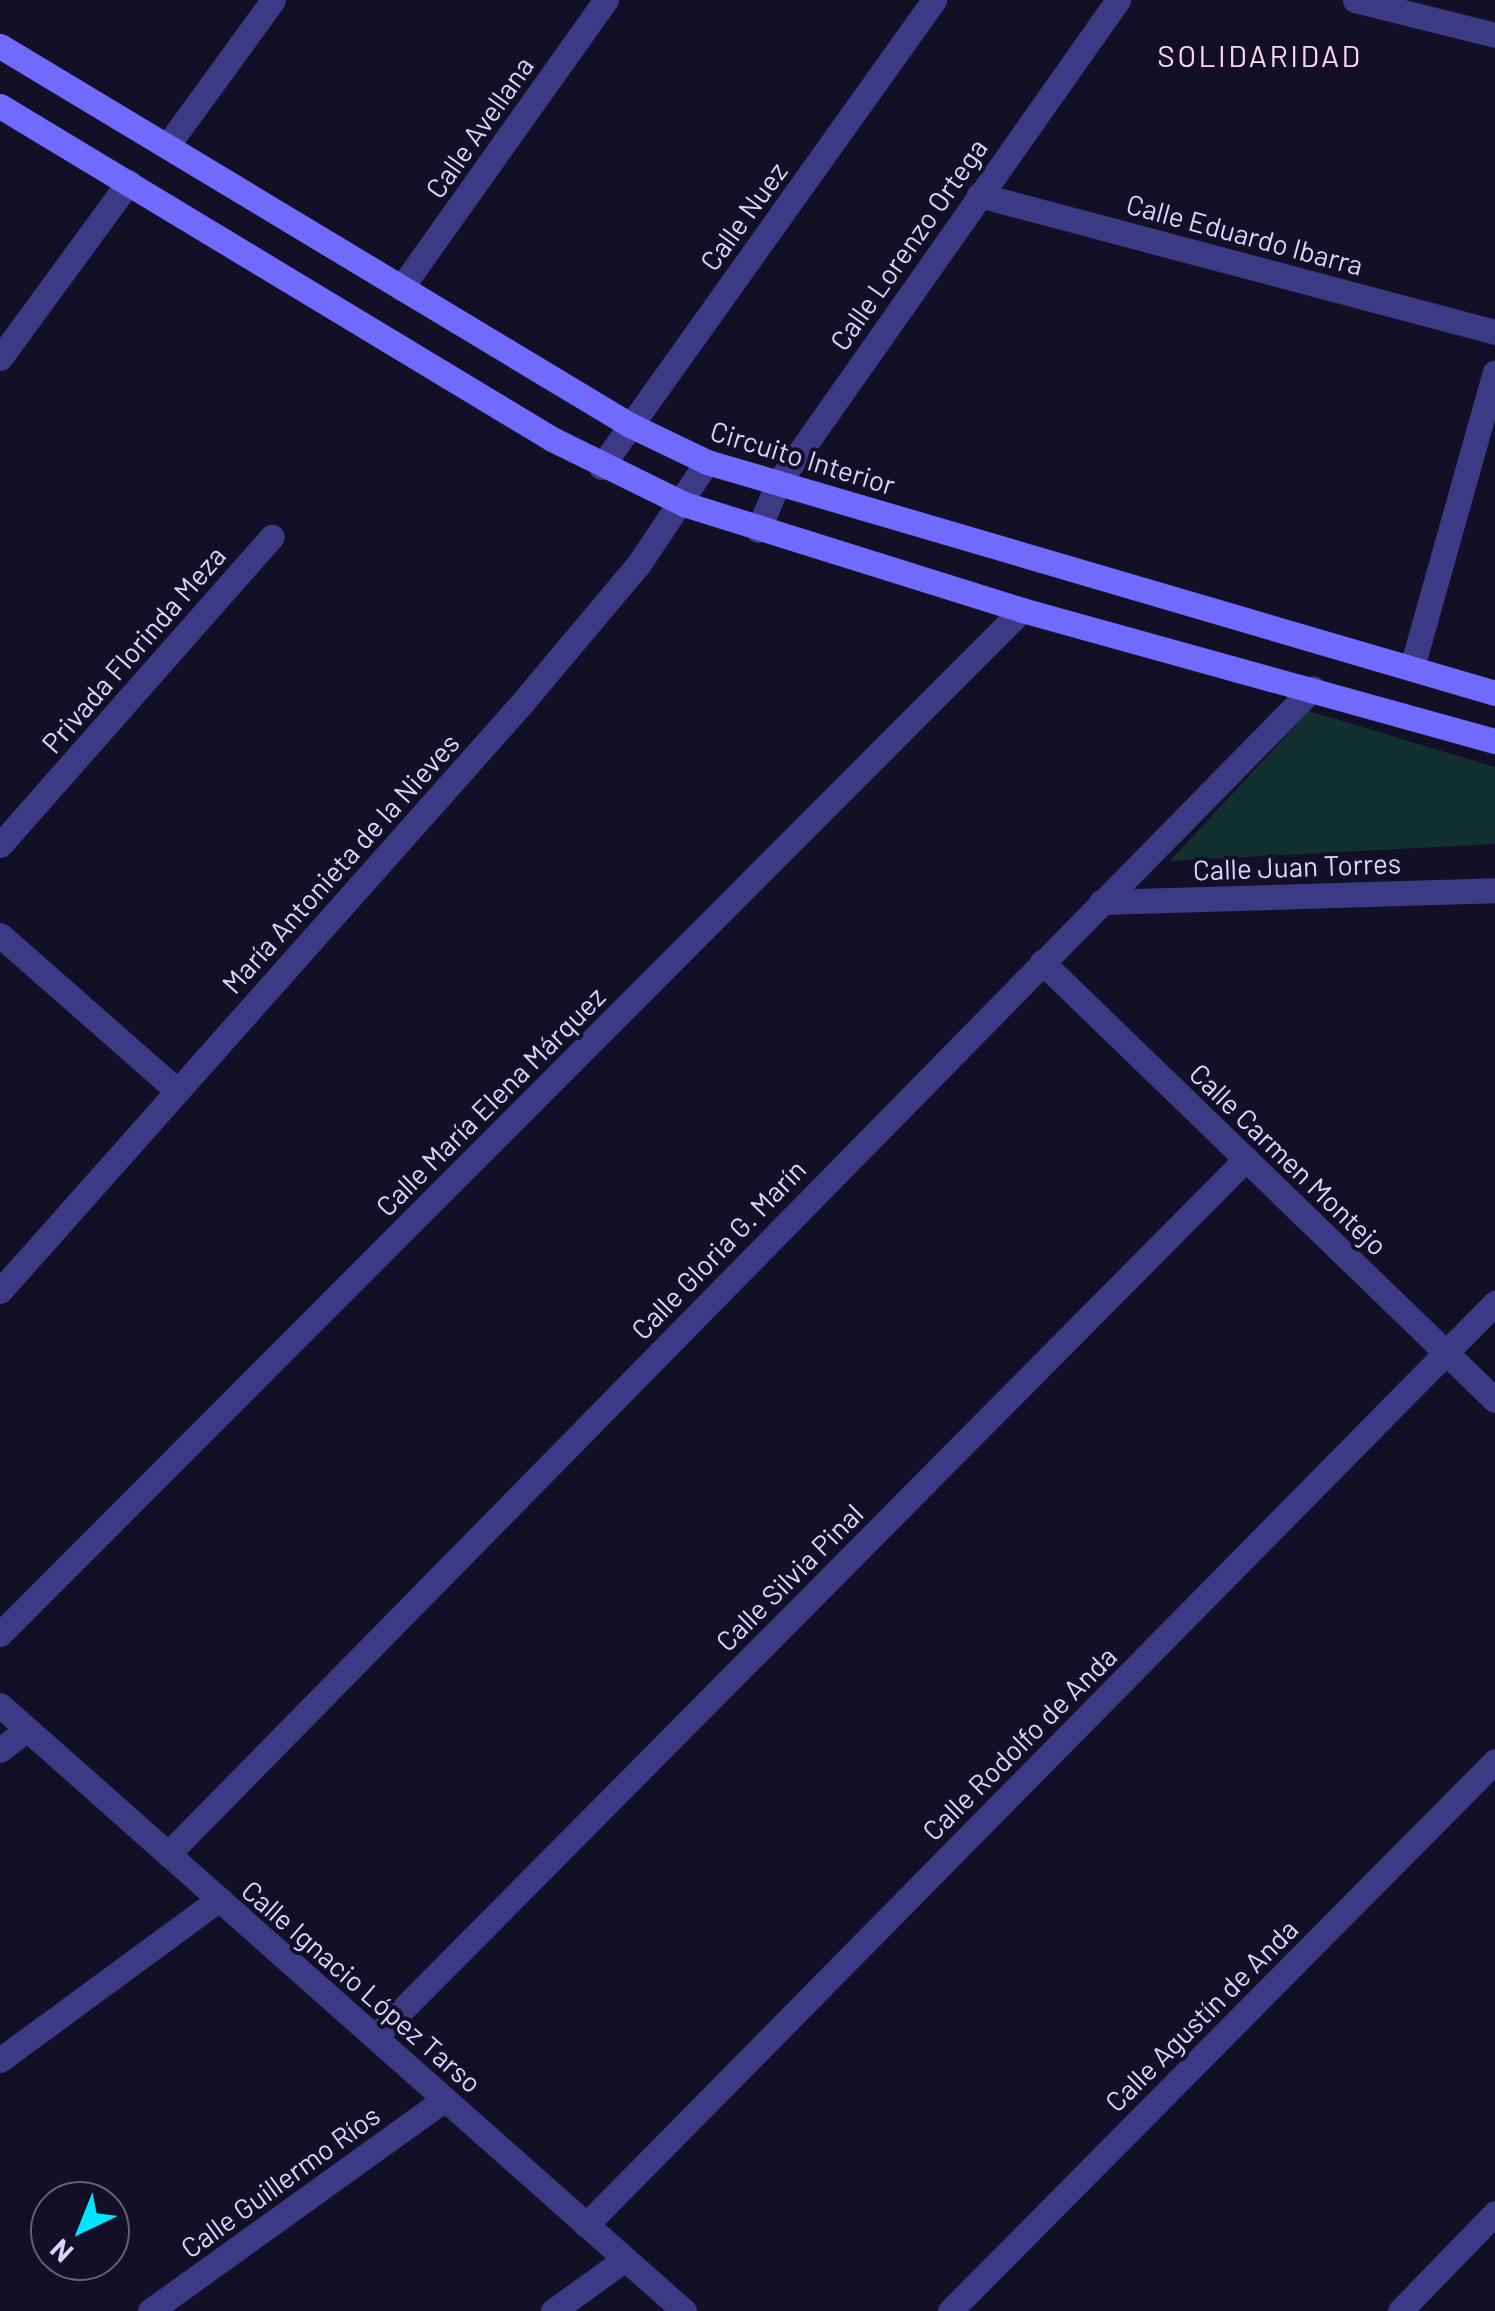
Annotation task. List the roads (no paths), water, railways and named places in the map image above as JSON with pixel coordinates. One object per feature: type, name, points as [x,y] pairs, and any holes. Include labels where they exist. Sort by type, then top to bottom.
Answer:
[{"type":"main road","name":"Circuito Interior","points":[[0,46],[630,425],[706,462],[1495,692]]},
{"type":"main road","points":[[0,106],[601,467],[684,504],[1022,610],[1495,741]]},
{"type":"street","points":[[167,146],[273,0]]},
{"type":"street","name":"Calle Avellana","points":[[401,288],[606,0]]},
{"type":"street","name":"Calle Nuez","points":[[601,467],[934,0]]},
{"type":"street","name":"Calle Lorenzo Ortega","points":[[758,530],[778,483],[1118,0]]},
{"type":"street","points":[[1355,0],[1495,35]]},
{"type":"street","points":[[0,358],[129,182]]},
{"type":"street","name":"Calle Eduardo Ibarra","points":[[979,195],[1495,332]]},
{"type":"street","points":[[1412,667],[1495,372]]},
{"type":"street","name":"María Antonieta de la Nieves","points":[[0,1291],[175,1089],[389,858],[684,504],[706,462]]},
{"type":"street","name":"Privada Florinda Meza","points":[[0,845],[272,537]]},
{"type":"street","name":"Calle María Elena Márquez","points":[[0,1634],[1022,610]]},
{"type":"street","name":"Calle Gloria G. Marín","points":[[168,1854],[1314,688]]},
{"type":"street","name":"Calle Juan Torres","points":[[1101,902],[1495,890]]},
{"type":"street","points":[[0,935],[175,1089]]},
{"type":"street","name":"Calle Carmen Montejo","points":[[1042,962],[1495,1400]]},
{"type":"street","name":"Calle Silvia Pinal","points":[[375,2037],[1246,1159]]},
{"type":"street","name":"Calle Rodolfo de Anda","points":[[586,2225],[1495,1303]]},
{"type":"street","name":"Calle Ignacio López Tarso","points":[[0,1705],[684,2311]]},
{"type":"street","points":[[0,1750],[28,1730]]},
{"type":"street","name":"Calle Agustín de Anda","points":[[950,2311],[1495,1761]]},
{"type":"street","points":[[0,2060],[219,1900]]},
{"type":"street","name":"Calle Guillermo Ríos","points":[[150,2311],[445,2099]]},
{"type":"street","points":[[1400,2311],[1495,2213]]},
{"type":"street","points":[[553,2311],[625,2258]]},
{"type":"district","name":"SOLIDARIDAD","points":[[1260,55]]}]
